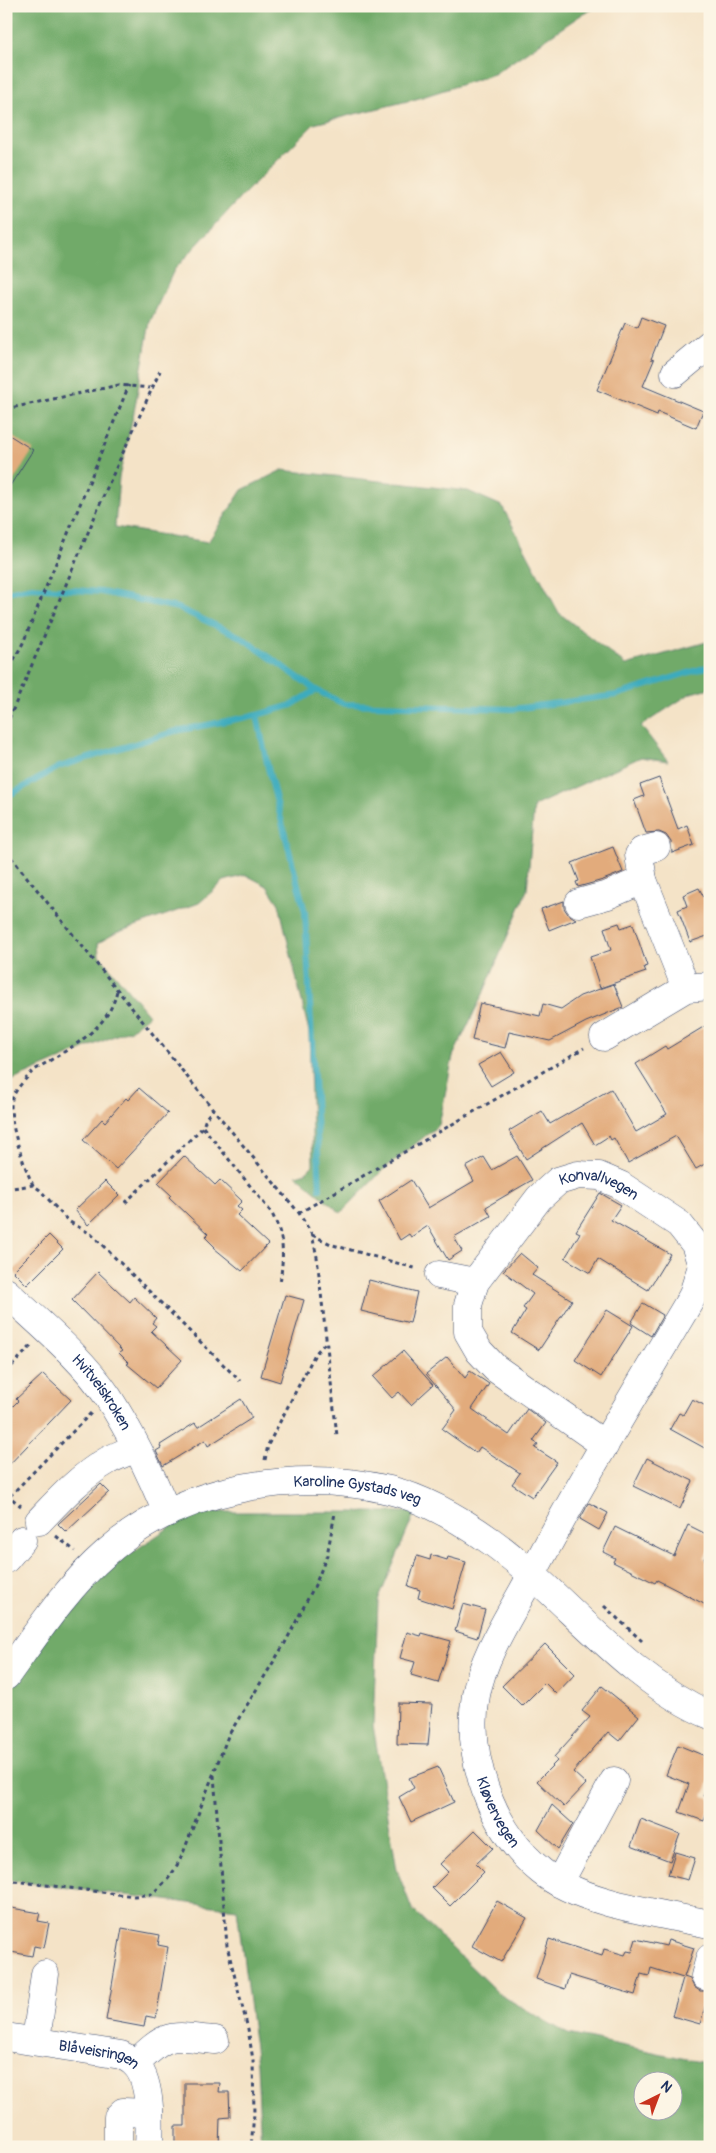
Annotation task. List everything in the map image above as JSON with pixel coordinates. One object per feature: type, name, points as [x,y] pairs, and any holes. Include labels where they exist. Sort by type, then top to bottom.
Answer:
[{"type":"street","points":[[675,373],[710,344]]},
{"type":"street","points":[[604,1037],[698,987],[643,880],[638,855],[656,847]]},
{"type":"street","points":[[579,903],[608,895],[643,880]]},
{"type":"street","name":"Konvallvegen","points":[[531,1576],[543,1551],[692,1297],[702,1266],[695,1244],[679,1224],[620,1185],[599,1176],[578,1174],[558,1181],[539,1198],[475,1282],[468,1305],[468,1332],[479,1351],[495,1368],[605,1445]]},
{"type":"street","points":[[439,1275],[475,1282]]},
{"type":"street","name":"Hvitveiskroken","points":[[6,1292],[84,1368],[108,1396],[136,1448],[167,1513]]},
{"type":"street","points":[[22,1540],[63,1496],[90,1473],[108,1460],[136,1448]]},
{"type":"street","name":"Karoline Gystads veg","points":[[7,1673],[54,1609],[107,1552],[167,1513],[214,1494],[272,1483],[332,1483],[362,1485],[391,1491],[427,1504],[455,1519],[493,1543],[630,1664],[667,1692],[710,1715]]},
{"type":"street","name":"Kløvervegen","points":[[531,1576],[494,1644],[481,1673],[476,1696],[475,1740],[477,1765],[493,1807],[508,1835],[536,1866],[559,1883],[584,1894],[614,1903],[710,1924]]},
{"type":"street","points":[[559,1883],[614,1781]]},
{"type":"street","points":[[36,2041],[45,1974]]},
{"type":"street","name":"Blåveisringen","points":[[6,2037],[121,2055],[135,2064],[143,2076],[147,2094],[149,2147]]},
{"type":"street","points":[[135,2064],[160,2040],[172,2037],[215,2040]]},
{"type":"street","points":[[118,2147],[118,2117],[123,2112],[149,2113]]},
{"type":"path","points":[[6,726],[150,388],[160,371]]},
{"type":"path","points":[[6,409],[96,389],[129,385],[150,388]]},
{"type":"path","points":[[6,674],[24,643],[129,385]]},
{"type":"path","points":[[6,851],[212,1109],[299,1213],[312,1235],[317,1257],[337,1436]]},
{"type":"path","points":[[118,990],[111,1009],[100,1026],[33,1071],[25,1079],[12,1099],[15,1129],[24,1163],[33,1185],[40,1190],[68,1221],[91,1234],[240,1381]]},
{"type":"path","points":[[299,1213],[604,1037]]},
{"type":"path","points":[[125,1204],[203,1127],[212,1109]]},
{"type":"path","points":[[203,1127],[271,1212],[278,1225],[284,1250],[280,1285]]},
{"type":"path","points":[[6,1189],[33,1185]]},
{"type":"path","points":[[312,1235],[333,1245],[439,1275]]},
{"type":"path","points":[[274,1461],[265,1461],[268,1445],[315,1354],[327,1341]]},
{"type":"path","points":[[6,1372],[23,1355]]},
{"type":"path","points":[[10,1496],[108,1396]]},
{"type":"path","points":[[6,1880],[134,1896],[152,1894],[168,1879],[182,1856],[228,1736],[285,1643],[316,1583],[326,1554],[335,1513]]},
{"type":"path","points":[[70,1559],[83,1545]]},
{"type":"path","points":[[601,1604],[645,1643]]},
{"type":"path","points":[[214,1772],[227,1946],[248,2029],[253,2060],[254,2114],[251,2147]]},
{"type":"green space","points":[[6,6],[599,6],[581,15],[494,74],[416,99],[314,124],[240,198],[174,270],[150,322],[134,412],[119,477],[115,527],[208,542],[242,490],[282,470],[468,491],[502,506],[559,613],[626,665],[710,641],[710,688],[691,693],[641,726],[668,761],[641,757],[534,806],[527,890],[483,994],[453,1056],[439,1125],[384,1169],[341,1213],[296,1175],[306,1172],[313,1165],[309,1032],[279,904],[267,886],[246,875],[224,881],[199,903],[116,933],[98,943],[99,955],[149,1015],[129,1031],[6,1083]]},
{"type":"green space","points":[[192,1512],[415,1512],[378,1601],[373,1725],[397,1870],[412,1909],[499,1994],[568,2034],[710,2064],[710,2147],[261,2147],[257,2064],[237,1909],[6,1880],[6,1668],[57,1603]]},
{"type":"building","points":[[641,317],[664,326],[651,359],[654,360],[643,386],[703,411],[696,428],[658,412],[657,415],[597,390],[625,323],[637,328]]},
{"type":"building","points":[[6,433],[33,450],[6,492]]},
{"type":"building","points":[[659,778],[678,829],[687,825],[694,845],[672,853],[671,842],[666,835],[659,832],[646,833],[634,800],[644,796],[640,785]]},
{"type":"building","points":[[613,847],[623,872],[578,887],[576,882],[579,881],[572,863]]},
{"type":"building","points":[[699,888],[710,909],[710,935],[690,942],[678,910],[687,906],[683,895]]},
{"type":"building","points":[[564,901],[564,908],[568,914],[576,919],[549,930],[541,909]]},
{"type":"building","points":[[619,923],[621,928],[633,924],[647,966],[644,967],[646,972],[600,988],[590,957],[611,950],[604,928]]},
{"type":"building","points":[[614,984],[623,1007],[586,1022],[550,1041],[509,1032],[505,1048],[472,1040],[480,1003],[540,1016],[543,1004],[561,1009],[580,996]]},
{"type":"building","points":[[710,1023],[710,1161],[696,1169],[676,1136],[628,1163],[614,1138],[611,1140],[609,1136],[595,1145],[582,1123],[526,1159],[509,1131],[542,1111],[550,1124],[611,1089],[636,1132],[667,1114],[636,1064],[665,1046],[667,1049]]},
{"type":"building","points":[[501,1052],[514,1072],[491,1086],[478,1065]]},
{"type":"building","points":[[139,1088],[168,1113],[116,1169],[83,1140],[102,1119],[105,1122],[126,1098],[128,1100]]},
{"type":"building","points":[[184,1156],[215,1185],[220,1180],[242,1201],[237,1206],[242,1210],[237,1215],[268,1244],[242,1271],[214,1248],[205,1237],[208,1234],[169,1197],[171,1195],[158,1183]]},
{"type":"building","points":[[517,1156],[532,1180],[486,1207],[491,1216],[454,1237],[462,1251],[448,1260],[428,1226],[411,1237],[409,1234],[400,1240],[379,1201],[411,1180],[428,1208],[474,1181],[466,1167],[484,1157],[492,1170]]},
{"type":"building","points":[[105,1181],[119,1195],[88,1225],[75,1210]]},
{"type":"building","points":[[600,1193],[621,1205],[611,1220],[670,1254],[648,1290],[598,1259],[590,1273],[565,1258],[580,1233],[576,1231]]},
{"type":"building","points":[[49,1235],[63,1249],[27,1285],[13,1271]]},
{"type":"building","points":[[520,1253],[538,1268],[532,1275],[572,1300],[539,1350],[512,1333],[526,1310],[523,1308],[533,1294],[503,1271]]},
{"type":"building","points":[[98,1272],[130,1302],[134,1297],[156,1318],[152,1323],[156,1326],[151,1331],[182,1360],[156,1388],[127,1364],[129,1363],[119,1353],[122,1351],[72,1300]]},
{"type":"building","points":[[369,1280],[417,1292],[410,1323],[361,1311]]},
{"type":"building","points":[[285,1295],[304,1300],[280,1382],[261,1376]]},
{"type":"building","points":[[643,1303],[663,1315],[651,1336],[631,1323]]},
{"type":"building","points":[[607,1310],[633,1326],[601,1377],[575,1360]]},
{"type":"building","points":[[403,1351],[433,1385],[411,1405],[399,1392],[392,1398],[373,1377]]},
{"type":"building","points":[[447,1357],[465,1378],[470,1371],[489,1384],[472,1409],[509,1435],[527,1409],[546,1423],[533,1441],[538,1444],[535,1448],[557,1462],[532,1497],[512,1484],[520,1473],[480,1447],[476,1453],[442,1429],[456,1410],[426,1374]]},
{"type":"building","points":[[43,1374],[71,1400],[6,1468],[6,1413],[18,1401],[16,1399]]},
{"type":"building","points":[[241,1399],[252,1418],[208,1446],[205,1440],[163,1466],[156,1451],[161,1448],[160,1445],[195,1423],[198,1427]]},
{"type":"building","points":[[692,1399],[710,1408],[710,1451],[670,1429],[679,1413],[683,1415]]},
{"type":"building","points":[[647,1458],[693,1481],[680,1509],[633,1486]]},
{"type":"building","points":[[101,1484],[109,1492],[66,1532],[58,1524]]},
{"type":"building","points":[[589,1503],[608,1513],[599,1530],[580,1519]]},
{"type":"building","points":[[688,1525],[710,1536],[710,1546],[704,1559],[710,1562],[710,1607],[657,1580],[655,1583],[613,1562],[615,1558],[603,1552],[615,1527],[674,1556]]},
{"type":"building","points":[[431,1555],[447,1560],[448,1557],[466,1562],[452,1609],[418,1598],[420,1590],[408,1586],[417,1556],[430,1560]]},
{"type":"building","points":[[463,1604],[485,1610],[477,1638],[455,1631]]},
{"type":"building","points":[[407,1632],[421,1636],[422,1633],[451,1641],[438,1683],[411,1675],[415,1662],[400,1658]]},
{"type":"building","points":[[545,1644],[575,1674],[556,1694],[545,1683],[522,1706],[502,1686]]},
{"type":"building","points":[[602,1686],[639,1716],[619,1741],[608,1732],[573,1772],[586,1784],[564,1807],[537,1781],[557,1761],[554,1757],[590,1717],[582,1711]]},
{"type":"building","points":[[398,1703],[432,1704],[428,1745],[397,1744]]},
{"type":"building","points":[[678,1745],[710,1758],[710,1780],[703,1796],[710,1798],[710,1804],[704,1821],[679,1812],[689,1784],[666,1775]]},
{"type":"building","points":[[438,1767],[454,1802],[411,1822],[399,1797],[414,1788],[409,1778]]},
{"type":"building","points":[[552,1805],[573,1824],[558,1849],[538,1830]]},
{"type":"building","points":[[641,1819],[680,1834],[670,1861],[631,1846]]},
{"type":"building","points":[[475,1830],[493,1848],[476,1864],[484,1872],[450,1906],[432,1888],[448,1872],[440,1864]]},
{"type":"building","points":[[675,1852],[695,1858],[688,1880],[668,1875]]},
{"type":"building","points":[[497,1901],[527,1918],[501,1962],[472,1946]]},
{"type":"building","points":[[6,1907],[40,1913],[38,1921],[49,1923],[44,1948],[34,1946],[32,1956],[6,1951]]},
{"type":"building","points":[[122,1928],[160,1935],[158,1945],[168,1947],[156,2018],[146,2016],[144,2027],[106,2020]]},
{"type":"building","points":[[549,1939],[602,1956],[604,1949],[625,1955],[627,1951],[632,1952],[636,1939],[666,1946],[668,1940],[694,1948],[684,1977],[690,1979],[694,1987],[700,1991],[710,1991],[700,2024],[672,2016],[683,1978],[651,1968],[649,1976],[641,1974],[635,1995],[569,1975],[565,1989],[536,1979]]},
{"type":"building","points":[[185,2083],[220,2083],[219,2092],[229,2092],[230,2117],[220,2118],[219,2147],[175,2147],[175,2126],[185,2126]]},
{"type":"waterway","points":[[6,592],[32,587],[101,592],[178,608],[241,637],[316,690],[344,704],[513,709],[617,695],[710,666]]},
{"type":"waterway","points":[[6,797],[59,767],[176,731],[257,715],[292,705],[316,690]]},
{"type":"waterway","points":[[257,715],[268,768],[305,912],[320,1189]]}]
